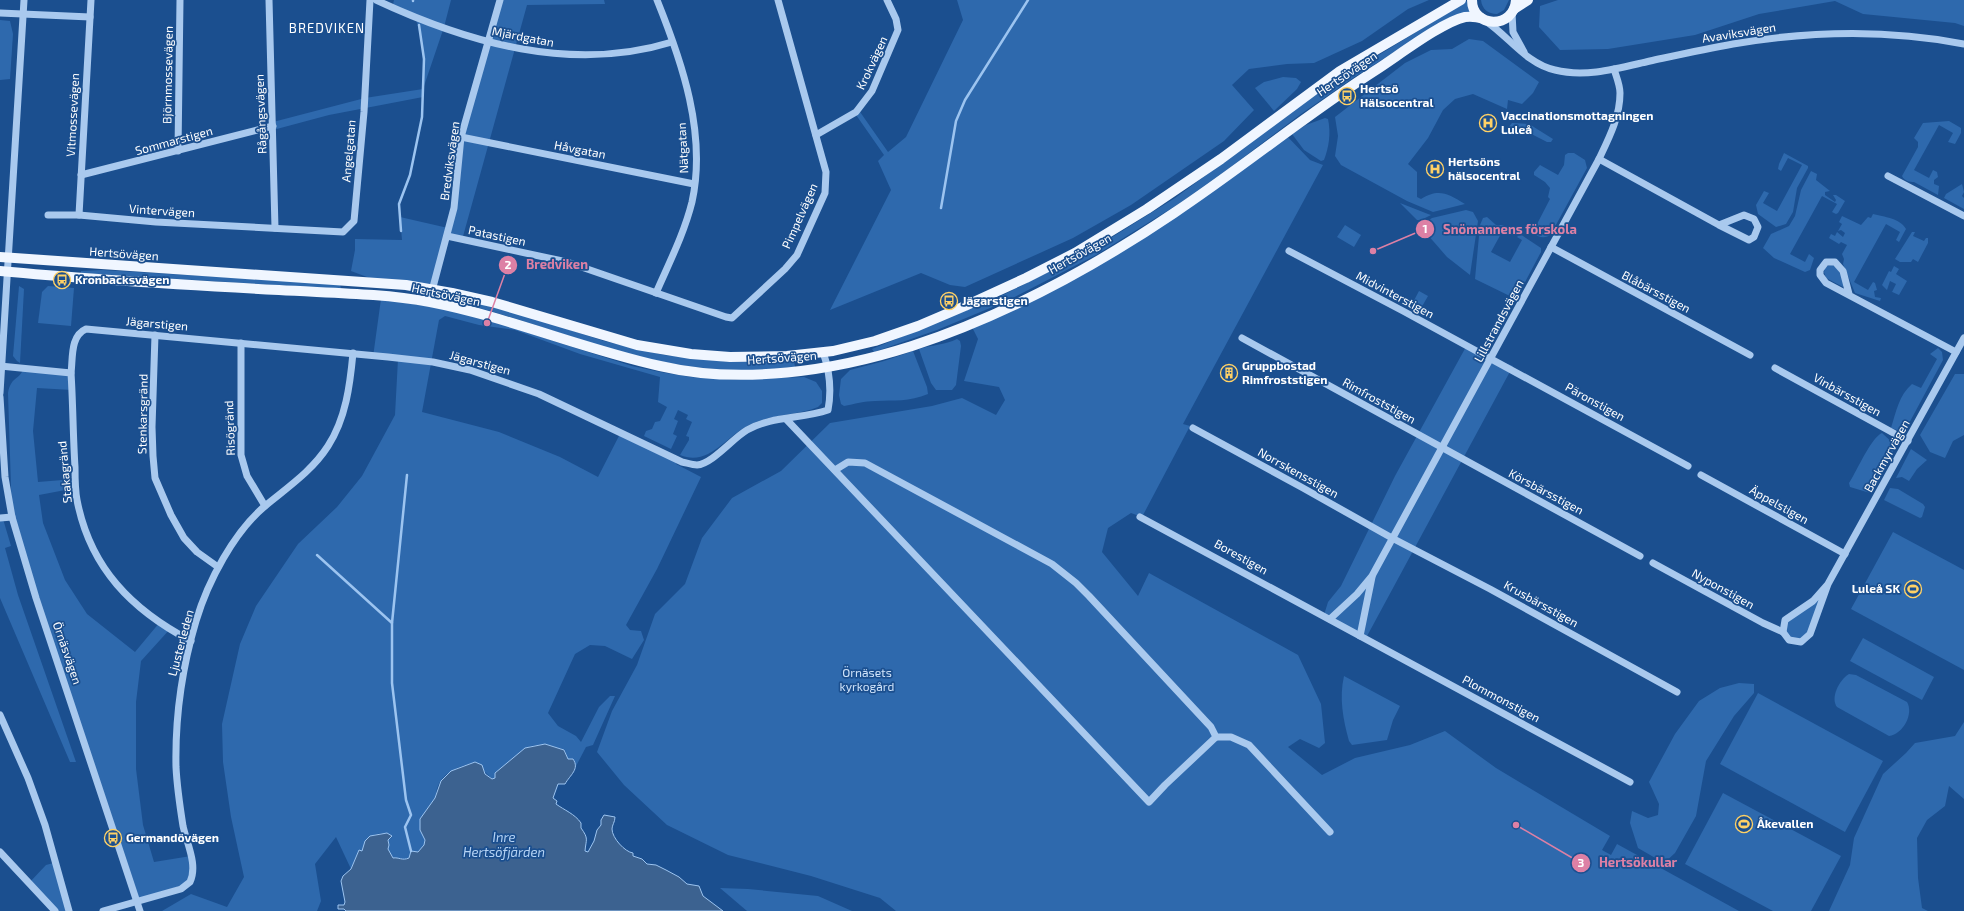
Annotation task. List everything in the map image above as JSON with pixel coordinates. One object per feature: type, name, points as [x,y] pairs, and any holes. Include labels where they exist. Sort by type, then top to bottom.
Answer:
[{"type":"main road","name":"Hertsövägen","points":[[4,257],[374,283],[432,290],[492,302],[616,340],[660,350],[730,357],[787,356],[822,352],[875,340],[918,326],[1026,278],[1075,253],[1147,209],[1215,163],[1340,71],[1461,0]]},
{"type":"main road","points":[[1472,0],[1473,8],[1483,19]]},
{"type":"main road","points":[[1514,7],[1528,0]]},
{"type":"main road","name":"Hertsövägen","points":[[3,271],[85,279],[364,295],[429,302],[511,323],[662,367],[710,373],[764,374],[828,368],[915,345],[978,320],[1040,291],[1094,262],[1173,214],[1312,113],[1433,33],[1460,19],[1472,16],[1500,22],[1514,7]]},
{"type":"street","points":[[0,393],[3,271],[24,0]]},
{"type":"street","name":"Vitmossevägen","points":[[78,215],[91,0]]},
{"type":"street","name":"Björnmossevägen","points":[[178,151],[180,0]]},
{"type":"street","name":"Rågångsvägen","points":[[269,0],[275,228]]},
{"type":"street","name":"Angelgatan","points":[[275,228],[343,232],[354,221],[364,112],[370,0]]},
{"type":"street","name":"Mjärdgatan","points":[[376,0],[449,29],[488,42],[538,52],[588,55],[638,50],[672,42]]},
{"type":"street","name":"Bredviksvägen","points":[[429,302],[454,208],[462,137],[500,0]]},
{"type":"street","name":"Nätgatan","points":[[656,293],[680,239],[692,202],[696,160],[691,113],[681,69],[657,0]]},
{"type":"street","name":"Pimpelvägen","points":[[656,293],[732,318],[785,269],[800,249],[826,188],[826,172],[778,0]]},
{"type":"street","name":"Krokvägen","points":[[816,135],[856,112],[872,91],[898,30],[896,19],[887,0]]},
{"type":"street","name":"Avaviksvägen","points":[[1514,7],[1512,32],[1525,54]]},
{"type":"street","points":[[0,13],[90,17]]},
{"type":"street","name":"Avaviksvägen","points":[[1483,19],[1517,48],[1544,67],[1580,74],[1614,69],[1734,44],[1807,35],[1836,33],[1891,35],[1964,44]]},
{"type":"street","name":"Lillstrandsvägen","points":[[1330,619],[1357,594],[1372,576],[1599,159],[1611,133],[1619,110],[1620,92],[1614,69]]},
{"type":"street","name":"Sommarstigen","points":[[81,175],[273,126]]},
{"type":"street","name":"Håvgatan","points":[[462,137],[694,184]]},
{"type":"street","points":[[1599,159],[1719,226],[1749,240],[1754,237],[1758,227],[1754,219],[1744,215],[1719,226]]},
{"type":"street","points":[[1888,176],[1964,216]]},
{"type":"street","name":"Vintervägen","points":[[48,215],[78,215],[156,222],[275,228]]},
{"type":"street","name":"Patastigen","points":[[446,236],[567,262],[656,293]]},
{"type":"street","name":"Blåbärsstigen","points":[[1551,247],[1750,355]]},
{"type":"street","name":"Midvinterstigen","points":[[1289,251],[1491,358]]},
{"type":"street","points":[[1849,294],[1840,266],[1835,262],[1826,262],[1820,270],[1822,280],[1956,352]]},
{"type":"street","name":"Jägarstigen","points":[[72,373],[75,340],[79,332],[86,329],[433,362],[504,381],[539,394],[682,462],[695,465],[707,461],[752,427],[828,410],[832,393],[828,368],[822,352]]},
{"type":"street","name":"Stenkarsgränd","points":[[155,335],[152,456],[155,478],[171,516],[184,538],[197,552],[218,567]]},
{"type":"street","name":"Rimfroststigen","points":[[1242,338],[1442,448]]},
{"type":"street","name":"Backmyrvägen","points":[[1828,584],[1813,600],[1785,620],[1783,632],[1791,642],[1801,642],[1806,640],[1810,634],[1828,584],[1964,338]]},
{"type":"street","name":"Risögränd","points":[[241,343],[241,455],[247,476],[265,506]]},
{"type":"street","name":"Ljusterleden","points":[[138,901],[181,889],[187,885],[192,878],[193,865],[179,799],[176,738],[182,678],[196,620],[218,567],[248,524],[265,506],[294,484],[312,467],[328,446],[343,414],[350,388],[353,354]]},
{"type":"street","name":"Päronstigen","points":[[1491,358],[1688,466]]},
{"type":"street","points":[[1,366],[72,373]]},
{"type":"street","name":"Vinbärsstigen","points":[[1775,368],[1908,441]]},
{"type":"street","name":"Stakagränd","points":[[72,373],[77,500],[89,541],[97,558],[111,578],[130,598],[146,613],[191,640]]},
{"type":"street","name":"Örnäsvägen","points":[[0,397],[4,471],[12,517],[36,598],[138,901],[140,911]]},
{"type":"street","points":[[786,419],[1149,802],[1216,737],[1231,737],[1249,745],[1330,832]]},
{"type":"street","name":"Norrskensstigen","points":[[1193,428],[1392,538]]},
{"type":"street","name":"Körsbärsstigen","points":[[1442,448],[1640,556]]},
{"type":"street","points":[[835,470],[848,462],[865,463],[1052,564],[1076,583],[1089,596],[1202,717],[1211,727],[1216,737]]},
{"type":"street","name":"Äppelstigen","points":[[1701,475],[1845,554]]},
{"type":"street","name":"Borestigen","points":[[1140,516],[1330,619]]},
{"type":"street","points":[[0,518],[12,517]]},
{"type":"street","name":"Krusbärsstigen","points":[[1392,538],[1490,589],[1678,692]]},
{"type":"street","name":"Nyponstigen","points":[[1653,563],[1763,623],[1783,632]]},
{"type":"street","name":"Lillstrandsvägen","points":[[1360,636],[1372,576]]},
{"type":"street","points":[[1330,619],[1360,636]]},
{"type":"street","name":"Plommonstigen","points":[[1360,636],[1630,782]]},
{"type":"street","points":[[0,715],[28,778],[45,825],[69,911]]},
{"type":"street","points":[[0,852],[55,911]]},
{"type":"street","points":[[103,911],[138,901]]},
{"type":"green space","points":[[394,0],[451,0],[444,27],[423,89],[422,52],[420,35],[415,16],[392,8]]},
{"type":"green space","points":[[500,0],[604,0],[605,4],[527,5],[462,240],[446,237],[432,289],[383,283],[351,271],[355,250],[355,239],[402,240],[400,217],[448,228],[463,139]]},
{"type":"green space","points":[[957,0],[1429,0],[1408,9],[1362,41],[1314,63],[1287,64],[1249,69],[1232,85],[1254,110],[1224,141],[1131,205],[1073,238],[965,287],[950,285],[921,273],[830,310],[891,190],[878,161],[884,155],[854,112],[858,109],[888,152],[906,137],[963,20]]},
{"type":"green space","points":[[1481,0],[1509,0],[1504,10],[1497,14],[1486,10]]},
{"type":"green space","points":[[1558,0],[1964,0],[1964,26],[1955,23],[1863,14],[1835,1],[1759,14],[1695,35],[1608,49],[1560,50],[1539,27],[1540,6]]},
{"type":"green space","points":[[1467,1],[1471,12],[1434,27],[1356,76],[1301,114],[1180,203],[1096,255],[1007,301],[937,330],[874,352],[872,349],[1005,294],[1093,249],[1175,198],[1314,96]]},
{"type":"green space","points":[[0,20],[10,21],[13,34],[10,79],[0,80]]},
{"type":"green space","points":[[1469,39],[1483,41],[1539,82],[1533,93],[1522,104],[1508,100],[1507,109],[1473,94],[1455,99],[1443,110],[1428,138],[1408,164],[1417,172],[1417,197],[1421,199],[1438,193],[1453,197],[1465,204],[1433,212],[1407,201],[1341,165],[1335,156],[1338,136],[1335,117],[1405,63],[1431,50],[1452,49]]},
{"type":"green space","points":[[1283,77],[1296,78],[1301,82],[1297,89],[1274,111],[1255,88],[1264,82]]},
{"type":"green space","points":[[423,89],[423,97],[329,115],[273,130],[273,122],[365,98]]},
{"type":"green space","points":[[1325,118],[1328,119],[1329,140],[1324,160],[1321,161],[1304,150],[1292,134],[1306,125]]},
{"type":"green space","points":[[1949,121],[1961,128],[1961,133],[1955,144],[1948,142],[1953,133],[1939,125],[1914,170],[1929,178],[1933,170],[1937,172],[1938,177],[1934,180],[1934,184],[1939,186],[1938,195],[1914,182],[1906,180],[1902,176],[1918,147],[1918,142],[1914,138],[1923,123]]},
{"type":"green space","points":[[1512,123],[1529,124],[1553,139],[1551,142],[1547,142],[1514,125],[1510,131],[1507,129]]},
{"type":"green space","name":"Örnäsets kyrkogård","points":[[1284,133],[1310,160],[1323,165],[1183,424],[1190,426],[1142,517],[1131,513],[1108,528],[1102,552],[1138,596],[1149,573],[1298,655],[1321,704],[1325,743],[1319,748],[1300,739],[1288,747],[1322,775],[1355,758],[1410,745],[1445,731],[1496,768],[1610,836],[1602,850],[1611,855],[1617,844],[1739,911],[896,911],[880,898],[811,876],[728,855],[667,825],[624,785],[597,752],[612,711],[637,665],[655,614],[685,584],[702,538],[732,498],[781,471],[830,423],[932,406],[962,398],[996,415],[1005,400],[999,387],[964,381],[978,339],[970,323],[1115,249]]},
{"type":"green space","points":[[1568,153],[1574,153],[1585,160],[1587,168],[1551,234],[1544,237],[1538,236],[1532,231],[1530,224],[1536,226],[1550,199],[1548,197],[1550,188],[1545,182],[1534,175],[1534,172],[1540,165],[1558,175],[1564,165],[1565,155]]},
{"type":"green space","points":[[1784,153],[1808,166],[1808,168],[1797,188],[1793,212],[1786,224],[1776,227],[1758,214],[1756,205],[1764,191],[1769,193],[1763,203],[1777,211],[1802,165],[1788,158],[1781,171],[1778,169]]},
{"type":"green space","points":[[1811,171],[1817,174],[1816,180],[1830,191],[1825,192],[1825,195],[1835,202],[1836,200],[1833,195],[1836,195],[1845,201],[1836,214],[1832,212],[1837,204],[1822,196],[1790,254],[1805,262],[1809,254],[1814,258],[1810,270],[1805,272],[1774,258],[1763,248],[1771,234],[1789,226],[1795,216],[1801,190]]},
{"type":"green space","points":[[1962,184],[1964,192],[1962,196],[1964,198],[1964,209],[1944,198],[1946,194]]},
{"type":"green space","points":[[1400,203],[1431,215],[1421,220],[1417,220]]},
{"type":"green space","points":[[1466,210],[1473,212],[1478,221],[1470,275],[1447,257],[1420,226],[1432,218]]},
{"type":"green space","points":[[1873,214],[1896,220],[1906,229],[1899,242],[1896,240],[1900,232],[1886,224],[1854,282],[1868,290],[1873,282],[1875,283],[1877,290],[1874,291],[1875,297],[1881,298],[1880,301],[1855,293],[1843,264],[1844,259],[1842,254],[1847,245],[1841,242],[1839,244],[1829,238],[1831,234],[1835,236],[1837,232],[1843,237],[1845,233],[1841,230],[1838,231],[1842,224],[1839,222],[1842,216],[1861,225],[1868,217],[1871,218]]},
{"type":"green space","points":[[1487,217],[1496,225],[1503,225],[1510,230],[1509,233],[1503,230],[1491,252],[1510,262],[1522,240],[1517,237],[1520,234],[1541,248],[1541,252],[1516,299],[1475,279],[1480,225],[1483,218]]},
{"type":"green space","points":[[1345,225],[1361,235],[1354,247],[1337,237]]},
{"type":"green space","points":[[1912,232],[1915,232],[1913,236],[1924,241],[1928,238],[1928,243],[1918,262],[1913,259],[1911,262],[1900,262],[1895,259]]},
{"type":"green space","points":[[1833,265],[1840,271],[1844,285],[1843,287],[1826,278],[1824,272],[1825,268]]},
{"type":"green space","points":[[1894,266],[1899,269],[1896,274],[1907,281],[1899,295],[1892,292],[1896,284],[1890,281],[1887,290],[1882,285],[1889,271],[1891,272]]},
{"type":"green space","points":[[102,270],[340,284],[341,289],[81,273],[81,271]]},
{"type":"green space","points":[[19,286],[24,289],[20,363],[13,356]]},
{"type":"green space","points":[[48,286],[74,288],[71,326],[38,323],[42,292]]},
{"type":"green space","points":[[1419,291],[1428,296],[1420,310],[1411,306]]},
{"type":"green space","points":[[381,299],[481,315],[519,330],[632,366],[660,372],[691,377],[735,380],[804,377],[816,382],[822,391],[822,403],[818,407],[810,410],[757,421],[741,430],[709,454],[690,458],[680,455],[689,440],[689,437],[686,436],[692,422],[686,419],[688,415],[678,410],[674,419],[678,421],[673,434],[677,436],[671,449],[644,436],[646,431],[652,429],[655,422],[660,421],[667,407],[658,402],[660,377],[580,354],[515,330],[479,325],[445,316],[439,320],[422,412],[499,432],[560,457],[598,477],[621,432],[678,460],[676,464],[701,477],[657,569],[626,625],[630,630],[641,631],[644,640],[632,659],[605,646],[590,645],[575,654],[548,713],[558,726],[576,736],[581,742],[599,707],[610,696],[615,696],[593,745],[586,747],[575,768],[575,762],[568,760],[565,750],[545,744],[531,746],[521,751],[507,765],[497,772],[495,778],[492,779],[475,762],[454,770],[445,776],[441,781],[437,788],[435,798],[426,812],[421,830],[425,843],[418,852],[403,860],[393,858],[388,849],[388,840],[392,837],[387,833],[376,834],[368,840],[362,851],[359,850],[351,869],[336,837],[315,864],[321,901],[317,911],[162,911],[191,894],[227,907],[244,877],[231,817],[223,762],[222,724],[240,644],[256,606],[298,544],[337,507],[362,476],[395,415],[398,359],[373,357]]},
{"type":"green space","points":[[473,302],[527,316],[604,341],[664,355],[730,362],[794,361],[795,367],[738,370],[678,365],[641,357],[599,345],[472,306]]},
{"type":"green space","points":[[957,339],[960,341],[961,346],[956,385],[952,390],[936,390],[931,383],[919,349],[948,343]]},
{"type":"green space","points":[[1467,345],[1491,358],[1513,366],[1366,638],[1324,615],[1328,602],[1341,586],[1395,476]]},
{"type":"green space","points":[[1938,348],[1942,352],[1943,360],[1907,427],[1900,431],[1891,428],[1898,404],[1904,393],[1912,384],[1921,388],[1937,359],[1930,354]]},
{"type":"green space","points":[[913,351],[927,387],[928,394],[921,397],[908,399],[867,402],[844,406],[841,404],[839,395],[841,379],[850,370],[884,361]]},
{"type":"green space","points":[[23,369],[72,373],[72,390],[37,388],[33,431],[38,482],[75,479],[76,488],[39,495],[43,523],[65,580],[87,614],[135,652],[160,622],[170,629],[141,661],[136,702],[136,769],[143,825],[154,862],[191,856],[190,882],[138,901],[12,518],[8,393],[11,384],[20,375]]},
{"type":"green space","points":[[1955,374],[1964,374],[1964,435],[1953,441],[1945,458],[1930,452],[1920,435]]},
{"type":"green space","points":[[1882,433],[1896,446],[1870,493],[1850,487],[1849,483],[1866,453],[1874,440]]},
{"type":"green space","points":[[1911,449],[1927,460],[1917,469],[1909,481],[1902,477],[1896,478]]},
{"type":"green space","points":[[1890,488],[1898,489],[1923,504],[1925,507],[1922,517],[1920,518],[1884,500]]},
{"type":"green space","points":[[0,519],[3,519],[11,546],[5,548],[18,595],[76,762],[70,762],[0,598]]},
{"type":"green space","name":"Luleå SK","points":[[1893,532],[1964,570],[1964,670],[1851,609]]},
{"type":"green space","points":[[1827,585],[1811,634],[1796,643],[1782,631],[1786,619]]},
{"type":"green space","points":[[1863,638],[1934,677],[1922,700],[1850,661]]},
{"type":"green space","points":[[1849,674],[1856,675],[1907,702],[1909,707],[1908,718],[1903,728],[1899,732],[1889,736],[1837,707],[1835,703],[1835,694],[1842,680]]},
{"type":"green space","points":[[1344,676],[1400,706],[1393,720],[1387,740],[1352,745],[1349,741],[1342,708]]},
{"type":"green space","points":[[1739,683],[1754,684],[1754,693],[1734,716],[1706,761],[1696,816],[1675,853],[1664,863],[1638,848],[1630,823],[1632,811],[1648,818],[1658,815],[1659,804],[1649,782],[1675,734],[1699,701],[1720,688]]},
{"type":"green space","points":[[1758,693],[1883,761],[1845,832],[1720,764]]},
{"type":"green space","points":[[1964,722],[1964,799],[1949,786],[1945,806],[1927,820],[1917,838],[1918,878],[1922,908],[1928,911],[1829,911],[1850,865],[1854,838],[1883,774],[1915,743],[1955,736]]},
{"type":"green space","name":"Åkevallen","points":[[1723,793],[1841,856],[1811,911],[1773,911],[1685,864]]},
{"type":"green space","points":[[57,862],[70,911],[55,911],[29,883],[46,865]]},
{"type":"green space","points":[[720,888],[748,889],[818,896],[852,911],[747,911]]},
{"type":"water","name":"Inre Hertsöfjärden","points":[[545,744],[564,750],[568,759],[573,759],[575,763],[574,772],[565,784],[558,784],[553,798],[557,801],[556,804],[573,815],[581,823],[581,828],[586,839],[585,851],[588,852],[594,841],[604,815],[615,817],[612,828],[614,836],[626,850],[633,853],[633,856],[642,859],[647,864],[656,865],[679,877],[687,884],[699,886],[703,896],[723,911],[346,911],[344,909],[338,909],[338,905],[344,905],[345,902],[341,881],[343,876],[351,869],[359,850],[362,851],[365,841],[370,836],[387,833],[392,836],[388,840],[388,849],[393,858],[409,858],[411,851],[418,852],[424,845],[425,840],[420,830],[420,819],[435,798],[441,781],[451,771],[475,762],[482,765],[485,774],[492,779],[495,778],[495,773],[525,748]]},
{"type":"waterway","points":[[941,208],[956,121],[965,100],[1028,0]]},
{"type":"waterway","points":[[401,231],[399,204],[410,175],[422,117],[424,59],[419,25]]},
{"type":"waterway","points":[[407,475],[392,623],[392,683],[406,800],[411,815],[405,827],[411,851]]},
{"type":"waterway","points":[[317,555],[392,623]]},
{"type":"place","name":"Hertsö Hälsocentral","points":[[1347,96]]},
{"type":"place","name":"Vaccinationsmottagningen Luleå","points":[[1488,123]]},
{"type":"place","name":"Hertsöns hälsocentral","points":[[1435,169]]},
{"type":"place","name":"Snömannens förskola","points":[[1373,251]]},
{"type":"place","name":"Kronbacksvägen","points":[[62,280]]},
{"type":"place","name":"Jägarstigen","points":[[949,301]]},
{"type":"place","name":"Bredviken","points":[[487,323]]},
{"type":"place","name":"Gruppbostad Rimfroststigen","points":[[1229,373]]},
{"type":"place","name":"Luleå SK","points":[[1913,589]]},
{"type":"place","name":"Åkevallen","points":[[1744,824]]},
{"type":"place","name":"Hertsökullar","points":[[1516,825]]},
{"type":"place","name":"Germandövägen","points":[[113,838]]},
{"type":"district","name":"BREDVIKEN","points":[[327,28]]}]
